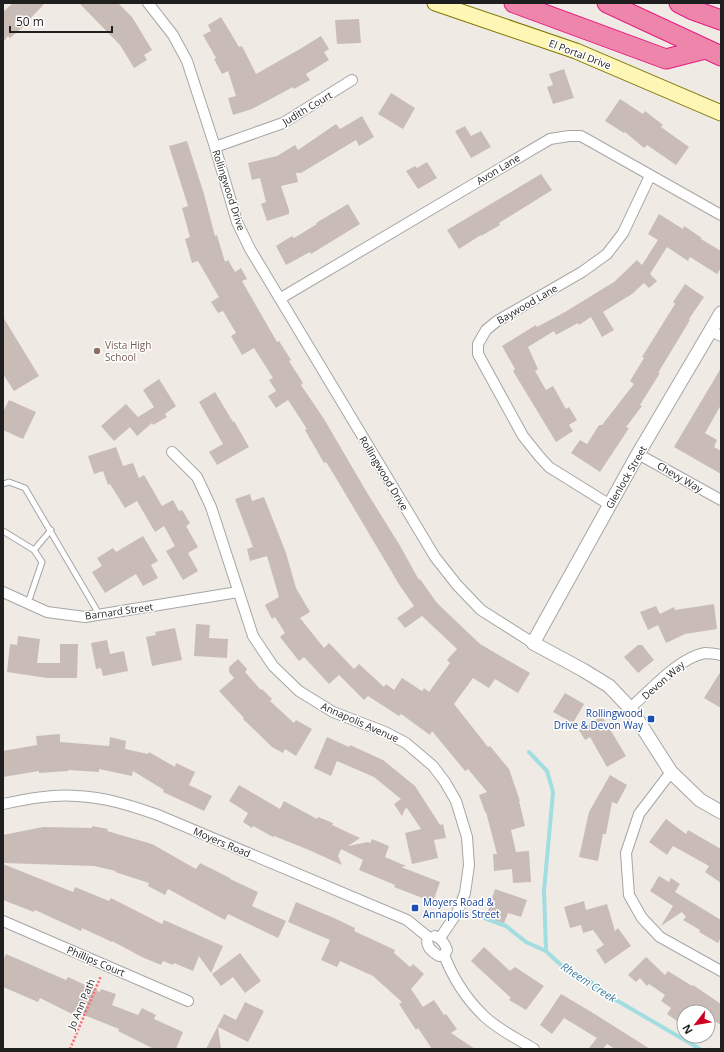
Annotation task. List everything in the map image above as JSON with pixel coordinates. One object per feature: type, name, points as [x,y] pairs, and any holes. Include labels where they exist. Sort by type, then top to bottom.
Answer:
[{"type":"highway","points":[[514,3],[666,59],[713,52]]},
{"type":"highway","points":[[608,3],[713,52]]},
{"type":"highway","points":[[685,5],[721,20]]},
{"type":"main road","name":"El Portal Drive","points":[[435,3],[576,51],[721,113]]},
{"type":"street","name":"Rollingwood Drive","points":[[148,3],[173,35],[187,61],[216,147],[237,222],[250,249],[281,298],[435,557],[457,585],[481,610],[533,643],[609,686],[630,708],[671,772],[700,800],[721,812]]},
{"type":"street","name":"Judith Court","points":[[216,147],[283,123],[352,80]]},
{"type":"street","name":"Avon Lane","points":[[281,298],[550,139],[581,136],[721,215]]},
{"type":"street","name":"Baywood Lane","points":[[610,505],[550,468],[539,456],[523,436],[478,354],[478,344],[486,330],[497,321],[582,272],[607,254],[622,233],[650,176]]},
{"type":"street","name":"Glenlock Street","points":[[533,643],[638,454],[716,333],[721,313]]},
{"type":"street","name":"Annapolis Avenue","points":[[172,452],[197,477],[211,507],[252,636],[273,666],[300,691],[333,712],[385,732],[406,743],[433,766],[445,782],[456,801],[467,837],[469,865],[465,893],[457,913],[440,938]]},
{"type":"street","name":"Chevy Way","points":[[638,454],[721,500]]},
{"type":"street","name":"Barnard Street","points":[[3,592],[47,612],[85,617],[238,592]]},
{"type":"street","name":"Devon Way","points":[[630,708],[673,669],[688,658],[706,653],[721,655]]},
{"type":"street","points":[[671,772],[639,814],[626,853],[629,895],[642,918],[660,937],[721,971]]},
{"type":"street","name":"Moyers Road","points":[[3,804],[38,797],[77,796],[114,801],[158,815],[407,920],[428,937],[426,943],[429,948],[439,956],[444,955]]},
{"type":"street","name":"Phillips Court","points":[[3,921],[188,1001]]},
{"type":"street","points":[[428,937],[433,935],[440,938],[445,943],[447,950],[444,955],[449,969],[465,994],[485,1017],[534,1049]]},
{"type":"lane","points":[[3,484],[8,482],[25,488],[99,614]]},
{"type":"lane","points":[[34,550],[51,530]]},
{"type":"lane","points":[[3,531],[34,550],[42,562],[28,603]]},
{"type":"path","name":"Jo Ann Path","points":[[70,1049],[106,965]]},
{"type":"building","points":[[13,3],[45,3],[28,21],[29,22],[10,38],[8,36],[3,42],[3,12]]},
{"type":"building","points":[[79,3],[118,3],[132,17],[152,50],[144,55],[147,60],[134,68],[120,45]]},
{"type":"building","points":[[221,17],[239,47],[242,46],[256,74],[321,36],[329,49],[324,52],[329,60],[306,74],[310,80],[294,89],[293,87],[252,109],[233,115],[228,98],[236,96],[228,71],[222,74],[214,59],[216,58],[203,35],[211,31],[208,25]]},
{"type":"building","points":[[359,19],[361,43],[337,44],[335,20]]},
{"type":"building","points":[[564,69],[574,98],[553,104],[547,87],[553,85],[549,74]]},
{"type":"building","points":[[391,93],[415,108],[403,129],[378,114]]},
{"type":"building","points":[[620,99],[643,114],[645,111],[663,125],[661,127],[689,147],[676,165],[647,145],[644,148],[625,132],[624,133],[605,121]]},
{"type":"building","points":[[362,116],[374,137],[359,146],[356,140],[301,173],[296,173],[298,182],[281,186],[289,214],[267,221],[261,204],[266,202],[260,178],[252,180],[248,163],[277,156],[295,145],[298,150],[336,124],[340,129]]},
{"type":"building","points":[[465,126],[471,136],[481,131],[491,147],[471,158],[455,131]]},
{"type":"building","points":[[187,141],[204,194],[215,236],[217,235],[225,262],[228,260],[235,272],[241,268],[247,279],[242,281],[277,342],[279,341],[291,360],[289,361],[303,383],[301,385],[324,419],[419,580],[420,579],[437,603],[480,644],[530,673],[518,693],[495,679],[489,688],[473,678],[454,704],[488,747],[490,746],[509,769],[520,801],[525,826],[511,830],[516,852],[529,851],[531,882],[513,883],[512,869],[494,871],[493,854],[497,854],[486,812],[479,795],[487,792],[468,769],[465,771],[432,731],[430,735],[401,714],[399,716],[368,696],[364,700],[339,675],[329,684],[304,657],[299,661],[280,637],[285,633],[275,617],[272,619],[265,605],[279,597],[267,556],[250,561],[247,549],[253,547],[235,499],[250,494],[252,501],[264,497],[286,553],[296,588],[310,612],[300,618],[324,648],[329,643],[354,669],[359,664],[384,687],[386,684],[394,690],[402,678],[422,691],[424,688],[429,692],[450,663],[447,660],[457,649],[422,616],[405,628],[397,618],[414,606],[400,586],[326,462],[324,463],[305,430],[307,429],[288,400],[276,408],[268,396],[276,391],[269,380],[273,378],[254,348],[242,355],[231,336],[236,333],[223,311],[218,313],[211,302],[219,297],[198,261],[192,263],[185,239],[190,237],[182,208],[188,206],[169,146]]},
{"type":"building","points":[[427,162],[437,178],[418,189],[406,171],[415,166],[417,168]]},
{"type":"building","points":[[541,174],[552,190],[499,223],[500,225],[459,249],[447,230]]},
{"type":"building","points":[[348,204],[360,224],[311,254],[310,252],[286,265],[276,246],[292,236],[294,238]]},
{"type":"building","points":[[659,214],[683,229],[684,226],[702,238],[701,239],[721,251],[721,268],[717,274],[690,257],[688,261],[667,247],[650,274],[657,281],[649,288],[644,283],[632,294],[603,312],[614,330],[602,337],[591,317],[579,325],[578,323],[556,335],[554,331],[528,347],[538,369],[535,371],[546,390],[553,386],[566,409],[569,407],[577,420],[569,425],[573,431],[556,442],[513,371],[515,369],[502,346],[536,325],[537,327],[565,312],[614,282],[637,260],[642,265],[658,240],[648,234]]},
{"type":"building","points":[[685,284],[704,297],[689,319],[690,320],[658,373],[660,373],[640,405],[642,406],[626,427],[629,428],[600,472],[571,453],[580,440],[587,444],[599,425],[602,425],[634,384],[630,381],[644,358],[642,357],[675,304],[673,302]]},
{"type":"building","points":[[3,317],[39,376],[14,391],[3,374]]},
{"type":"building","points":[[721,368],[721,405],[705,433],[717,440],[714,447],[721,451],[721,474],[674,447]]},
{"type":"building","points":[[159,379],[176,406],[165,414],[167,417],[153,425],[152,423],[137,436],[130,427],[114,441],[101,426],[126,404],[138,417],[154,407],[143,390]]},
{"type":"building","points":[[215,392],[249,447],[217,465],[209,452],[223,444],[199,402]]},
{"type":"building","points":[[9,400],[36,412],[23,439],[3,430],[3,412]]},
{"type":"building","points":[[116,447],[123,466],[133,463],[139,478],[144,475],[162,506],[173,500],[179,511],[182,510],[190,523],[186,526],[198,547],[188,553],[198,571],[183,580],[166,551],[175,546],[164,526],[155,532],[137,501],[125,508],[110,484],[108,485],[103,471],[94,474],[88,456]]},
{"type":"building","points":[[143,536],[158,561],[151,565],[158,578],[143,586],[136,574],[105,593],[92,572],[102,566],[97,558],[113,548],[116,552]]},
{"type":"building","points":[[714,604],[717,629],[685,634],[666,643],[658,625],[648,630],[640,612],[656,606],[660,614],[674,607],[675,610]]},
{"type":"building","points":[[196,624],[210,625],[209,638],[228,639],[227,658],[194,656]]},
{"type":"building","points":[[175,628],[182,660],[152,666],[146,637],[156,635],[155,632]]},
{"type":"building","points":[[18,636],[40,639],[37,663],[60,663],[60,644],[78,644],[77,678],[47,678],[7,672],[10,644],[17,645]]},
{"type":"building","points":[[107,640],[110,654],[124,651],[128,671],[103,676],[101,668],[96,669],[91,643]]},
{"type":"building","points":[[638,645],[642,645],[654,660],[638,673],[624,657]]},
{"type":"building","points":[[238,659],[247,669],[245,672],[261,690],[262,689],[272,699],[270,701],[294,723],[296,720],[312,729],[296,756],[285,749],[283,753],[272,747],[243,719],[244,718],[219,691],[234,678],[229,672],[229,667]]},
{"type":"building","points":[[721,671],[721,708],[704,698]]},
{"type":"building","points":[[565,693],[584,704],[573,723],[553,712]]},
{"type":"building","points":[[602,716],[626,756],[607,767],[590,737],[585,740],[579,730]]},
{"type":"building","points":[[60,734],[60,742],[109,746],[110,737],[126,741],[125,749],[148,754],[149,752],[175,767],[176,763],[195,772],[189,785],[212,796],[204,811],[163,792],[164,790],[133,771],[132,776],[99,769],[99,772],[68,770],[39,773],[39,771],[3,777],[3,751],[37,745],[36,736]]},
{"type":"building","points":[[327,737],[349,747],[350,745],[383,760],[415,786],[440,825],[443,824],[446,838],[434,840],[438,858],[412,864],[405,833],[421,829],[407,808],[402,816],[394,804],[401,799],[374,777],[337,761],[331,776],[314,768]]},
{"type":"building","points":[[610,775],[627,785],[617,804],[612,802],[606,834],[603,834],[598,861],[579,857],[589,812]]},
{"type":"building","points":[[239,785],[280,809],[284,801],[317,819],[318,817],[333,823],[332,825],[360,838],[348,846],[368,842],[370,843],[372,839],[389,846],[385,857],[406,866],[401,867],[440,882],[433,902],[394,887],[395,885],[359,870],[363,860],[341,849],[338,856],[342,865],[309,850],[274,836],[273,837],[253,826],[252,828],[243,822],[248,813],[229,801]]},
{"type":"building","points":[[666,819],[686,834],[688,830],[721,849],[721,883],[705,872],[709,866],[673,846],[667,855],[649,842]]},
{"type":"building","points":[[92,826],[108,829],[107,831],[152,844],[196,869],[200,863],[258,892],[252,906],[286,921],[278,938],[228,914],[225,920],[168,889],[165,895],[148,886],[149,883],[115,872],[116,871],[94,866],[3,863],[3,835],[43,827],[92,828]]},
{"type":"building","points":[[3,864],[73,892],[75,887],[109,901],[111,898],[162,924],[164,920],[223,946],[211,973],[199,956],[193,971],[174,963],[173,965],[163,961],[161,965],[82,928],[81,931],[35,910],[34,912],[3,900]]},
{"type":"building","points":[[659,876],[669,882],[671,878],[680,884],[675,892],[721,920],[721,937],[718,943],[699,932],[700,930],[683,920],[686,917],[682,912],[661,926],[673,906],[650,891]]},
{"type":"building","points":[[495,889],[527,900],[521,917],[508,913],[504,923],[486,917]]},
{"type":"building","points":[[584,901],[586,910],[607,904],[615,931],[618,928],[631,946],[605,964],[596,950],[604,945],[593,930],[583,933],[581,925],[570,928],[564,907]]},
{"type":"building","points":[[296,902],[355,928],[354,931],[395,950],[394,953],[410,967],[413,964],[424,974],[411,989],[423,1007],[434,1000],[444,1015],[446,1014],[457,1029],[451,1033],[475,1049],[432,1049],[418,1028],[416,1030],[399,1004],[402,1002],[373,976],[340,961],[337,967],[321,960],[330,940],[288,922]]},
{"type":"building","points":[[484,947],[510,971],[515,967],[544,986],[526,1010],[509,1000],[511,998],[471,961]]},
{"type":"building","points":[[240,953],[261,981],[245,993],[233,977],[221,986],[212,974]]},
{"type":"building","points":[[6,954],[66,980],[68,977],[100,992],[101,989],[116,994],[112,1005],[138,1015],[142,1008],[156,1015],[154,1019],[183,1032],[176,1049],[154,1049],[118,1031],[119,1029],[74,1011],[72,1014],[40,998],[38,1002],[3,987],[3,960]]},
{"type":"building","points":[[646,957],[665,975],[668,971],[692,986],[693,985],[721,1004],[721,1025],[716,1022],[716,1004],[676,1004],[676,1020],[667,1014],[671,1008],[661,1001],[665,995],[649,984],[647,986],[640,978],[636,982],[628,975]]},
{"type":"building","points":[[561,994],[650,1049],[615,1049],[607,1044],[603,1049],[588,1049],[597,1038],[564,1018],[552,1034],[540,1025]]},
{"type":"building","points":[[245,1002],[264,1011],[248,1042],[218,1027],[221,1049],[206,1049],[224,1014],[236,1020]]},
{"type":"waterway","points":[[529,752],[547,771],[553,792],[544,891],[546,951]]},
{"type":"waterway","name":"Rheem Creek","points":[[479,916],[506,926],[526,942],[546,951],[564,968],[589,980],[604,993],[700,1049]]},
{"type":"place","name":"Vista High School","points":[[97,351]]},
{"type":"place","name":"Rollingwood Drive & Devon Way","points":[[651,719]]},
{"type":"place","name":"Moyers Road & Annapolis Street","points":[[415,908]]}]
